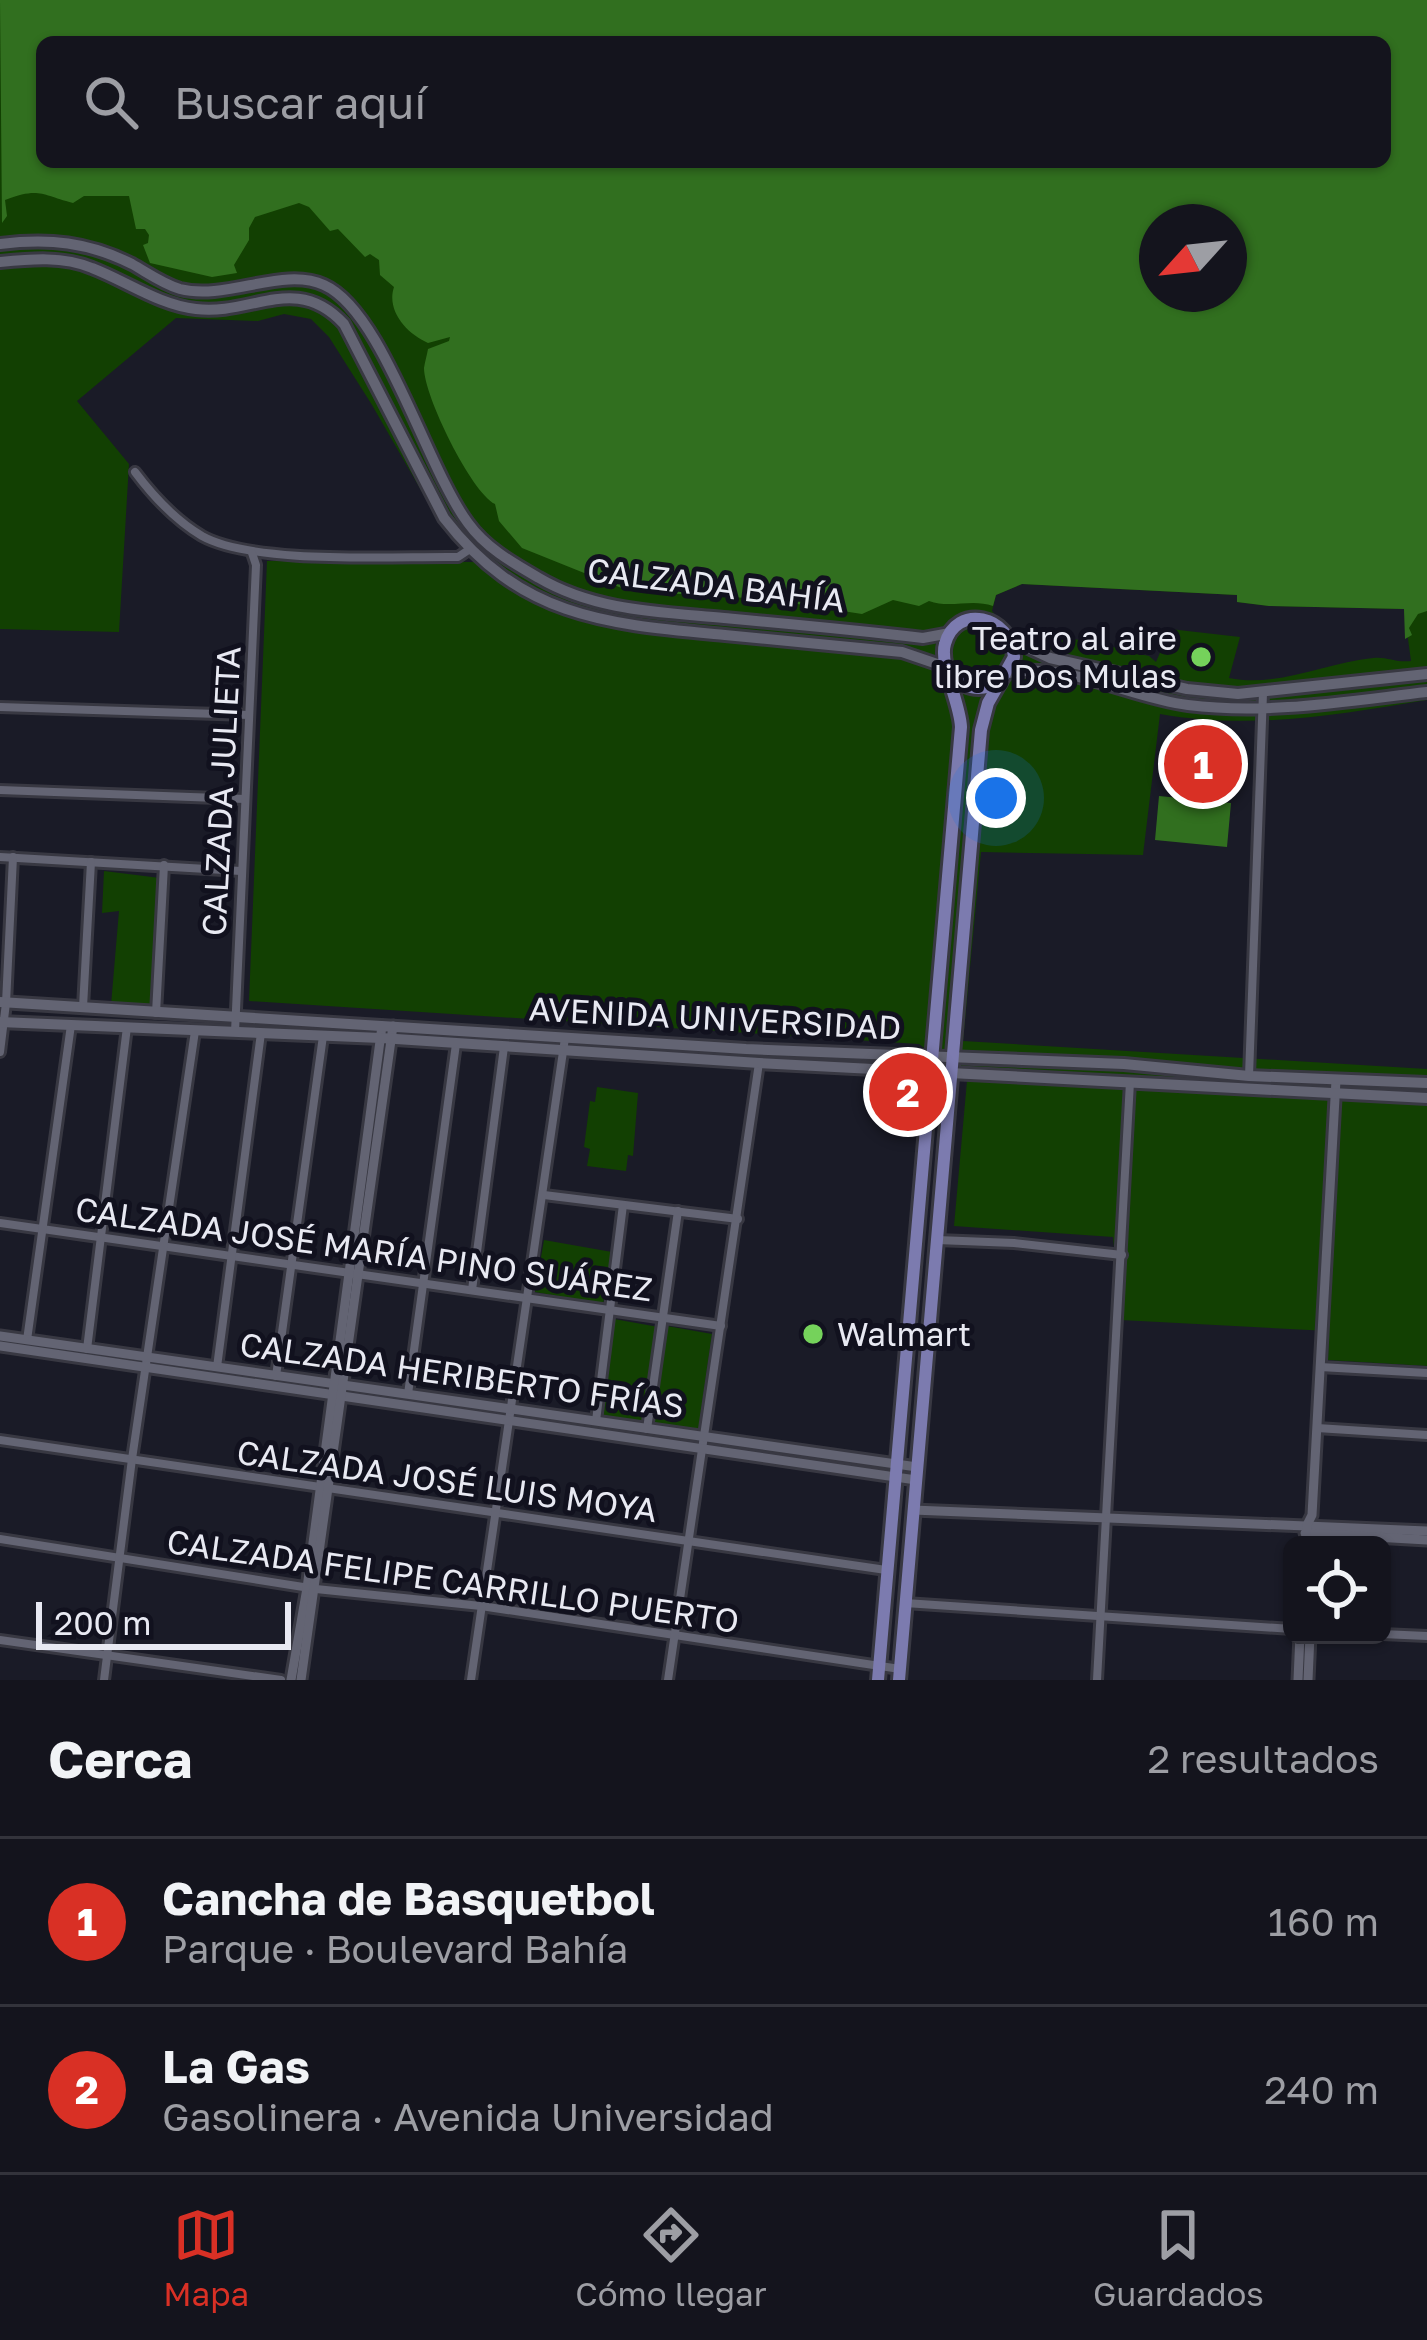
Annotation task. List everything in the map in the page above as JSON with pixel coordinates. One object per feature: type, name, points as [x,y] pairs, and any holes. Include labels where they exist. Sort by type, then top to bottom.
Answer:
[{"type":"main road","name":"CALZADA BAHÍA","points":[[0,244],[41,239],[98,248],[159,280],[194,291],[298,279],[319,282],[335,291],[363,321],[444,485],[475,532],[562,591],[602,604],[653,611],[923,638],[950,633]]},
{"type":"main road","name":"CALZADA BAHÍA","points":[[0,262],[36,259],[88,266],[190,309],[292,296],[318,303],[344,324],[444,518],[470,549],[538,598],[615,625],[902,652],[948,671]]},
{"type":"main road","points":[[392,417],[407,408]]},
{"type":"main road","points":[[879,1674],[961,727],[944,650],[950,633],[966,620],[988,620],[1006,631],[1014,657],[988,703],[981,730],[899,1674]]},
{"type":"main road","points":[[1011,640],[1050,658],[1186,689],[1263,693],[1427,674]]},
{"type":"main road","points":[[948,671],[969,688],[990,687],[1004,678],[1040,670],[1185,705],[1265,709],[1427,692]]},
{"type":"main road","points":[[946,901],[966,905]]},
{"type":"main road","name":"AVENIDA UNIVERSIDAD","points":[[3,1002],[236,1016],[456,1044],[564,1043],[759,1063],[1130,1081],[1336,1087],[1427,1083]]},
{"type":"main road","name":"AVENIDA UNIVERSIDAD","points":[[2,1022],[1124,1064],[1427,1098]]},
{"type":"street","points":[[135,472],[156,500],[202,536],[252,553],[458,557],[470,549]]},
{"type":"street","name":"CALZADA JULIETA","points":[[235,1032],[256,566],[252,553]]},
{"type":"street","points":[[1249,1076],[1263,693]]},
{"type":"street","points":[[0,707],[249,715]]},
{"type":"street","points":[[0,790],[245,799]]},
{"type":"street","points":[[0,857],[241,872]]},
{"type":"street","points":[[0,1052],[13,857]]},
{"type":"street","points":[[83,1007],[91,862]]},
{"type":"street","points":[[156,1013],[164,865]]},
{"type":"street","points":[[27,1340],[71,1025]]},
{"type":"street","points":[[87,1348],[127,1027]]},
{"type":"street","points":[[104,1680],[195,1031]]},
{"type":"street","points":[[218,1367],[261,1033]]},
{"type":"street","points":[[301,1680],[323,1487],[387,1033]]},
{"type":"street","points":[[276,1376],[323,1036]]},
{"type":"street","points":[[471,1680],[564,1043]]},
{"type":"street","points":[[408,1394],[456,1044]]},
{"type":"street","points":[[472,1290],[504,1046]]},
{"type":"street","points":[[668,1680],[759,1063]]},
{"type":"street","points":[[1097,1680],[1130,1081]]},
{"type":"street","points":[[1309,1531],[1336,1087]]},
{"type":"street","points":[[544,1196],[738,1220]]},
{"type":"street","points":[[596,1421],[623,1205]]},
{"type":"street","points":[[647,1429],[678,1211]]},
{"type":"street","name":"CALZADA JOSÉ MARÍA PINO SUÁREZ","points":[[0,1223],[721,1326]]},
{"type":"street","points":[[937,1240],[1122,1255]]},
{"type":"street","name":"CALZADA HERIBERTO FRÍAS","points":[[0,1336],[148,1362],[916,1474]]},
{"type":"street","name":"CALZADA HERIBERTO FRÍAS","points":[[0,1346],[218,1367],[337,1390],[408,1394],[510,1415],[596,1421],[705,1443]]},
{"type":"street","points":[[1320,1367],[1427,1373]]},
{"type":"street","points":[[1317,1428],[1427,1435]]},
{"type":"street","name":"CALZADA JOSÉ LUIS MOYA","points":[[0,1440],[888,1570]]},
{"type":"street","points":[[914,1510],[1427,1536]]},
{"type":"street","name":"CALZADA FELIPE CARRILLO PUERTO","points":[[0,1539],[312,1588],[481,1606],[899,1674]]},
{"type":"street","points":[[291,1680],[312,1588]]},
{"type":"street","points":[[905,1604],[1283,1628]]},
{"type":"street","points":[[1391,1634],[1427,1636]]},
{"type":"street","points":[[0,1640],[280,1680]]},
{"type":"street","points":[[1298,1680],[1300,1644]]},
{"type":"street","points":[[1307,1680],[1309,1644]]},
{"type":"shaded area","points":[[0,0],[1427,0],[1427,700],[1261,721],[1160,714],[1143,855],[981,852],[963,1041],[1427,1069],[1427,1366],[1328,1360],[1329,1331],[1121,1320],[1113,1237],[954,1226],[967,1081],[919,1044],[249,1001],[267,561],[478,562],[433,511],[329,337],[311,319],[284,314],[258,321],[176,318],[77,401],[129,464],[119,632],[0,629]],"holes":[[[1022,584],[1237,595],[1237,602],[1269,606],[1404,609],[1411,661],[1373,658],[1265,680],[1229,678],[1240,637],[1170,629],[1156,662],[1149,656],[1089,641],[1025,639],[992,611],[996,595]]]},
{"type":"shaded area","points":[[0,0],[1427,0],[1427,611],[1418,614],[1409,628],[1412,635],[1405,639],[1404,609],[1269,606],[1237,602],[1237,595],[1022,584],[996,595],[993,606],[929,601],[919,606],[893,600],[862,614],[765,599],[629,591],[522,548],[499,521],[495,504],[474,482],[450,442],[426,381],[428,349],[450,337],[428,343],[406,328],[393,305],[394,287],[380,275],[379,260],[370,254],[365,257],[338,229],[330,231],[309,207],[299,203],[255,217],[249,240],[234,265],[237,273],[212,277],[150,263],[143,245],[149,235],[145,229],[136,229],[129,196],[84,196],[73,203],[26,194],[5,200],[7,216],[2,223]]},
{"type":"shaded area","points":[[1159,796],[1231,803],[1227,847],[1155,840]]},
{"type":"shaded area","points":[[104,871],[160,878],[153,1011],[111,1005],[119,911],[102,913]]},
{"type":"shaded area","points":[[597,1087],[638,1093],[633,1156],[628,1155],[626,1171],[587,1166],[590,1149],[584,1147],[590,1101],[595,1102]]},
{"type":"shaded area","points":[[544,1240],[612,1252],[603,1304],[535,1292]]},
{"type":"shaded area","points":[[614,1319],[664,1328],[646,1426],[601,1420]]},
{"type":"shaded area","points":[[667,1326],[712,1334],[698,1432],[654,1426]]},
{"type":"place","name":"Teatro al aire libre Dos Mulas","points":[[1201,657]]},
{"type":"place","name":"Cancha de Basquetbol","points":[[1203,764]]},
{"type":"place","name":"La Gas","points":[[908,1092]]},
{"type":"place","name":"Walmart","points":[[813,1334]]}]
